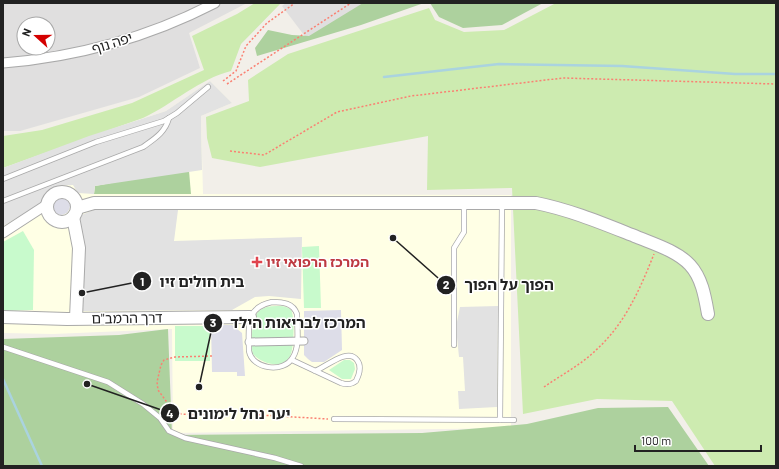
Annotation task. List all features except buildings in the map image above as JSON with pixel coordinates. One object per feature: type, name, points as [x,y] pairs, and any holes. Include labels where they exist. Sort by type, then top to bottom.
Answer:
[{"type":"street","name":"יפה נוף","points":[[3,63],[47,58],[93,49],[145,33],[215,3]]},
{"type":"street","points":[[71,318],[79,248],[75,237],[71,211],[66,192],[55,193],[48,200],[47,210],[54,220],[71,211],[94,203],[536,203],[559,208],[672,252],[690,266],[702,289],[708,314]]},
{"type":"street","points":[[3,233],[21,220],[47,210]]},
{"type":"street","name":"דרך הרמב\"ם","points":[[3,317],[250,317]]},
{"type":"street","points":[[249,342],[300,341]]},
{"type":"lane","points":[[3,179],[96,142],[111,139],[169,118],[208,87]]},
{"type":"lane","points":[[3,201],[143,147],[157,137],[167,126],[169,118]]},
{"type":"lane","points":[[454,345],[454,248],[464,232],[464,203]]},
{"type":"lane","points":[[500,420],[502,203]]},
{"type":"lane","points":[[280,302],[288,304],[296,310],[300,341],[292,360],[277,367],[260,365],[250,356],[250,317],[253,312],[265,303],[280,302]]},
{"type":"lane","points":[[3,347],[108,382],[143,404],[160,418],[169,431],[185,438],[276,458],[301,466]]},
{"type":"lane","points":[[292,360],[315,371],[341,383],[349,384],[356,381],[359,364],[356,358],[351,356],[343,356],[315,371]]},
{"type":"lane","points":[[334,419],[514,420]]},
{"type":"path","points":[[223,81],[236,71],[246,46],[267,23],[295,3]]},
{"type":"path","points":[[227,84],[352,3]]},
{"type":"path","points":[[230,151],[264,155],[337,112],[418,96],[563,78],[776,84]]},
{"type":"path","points":[[544,388],[581,363],[610,336],[630,308],[657,246]]},
{"type":"path","points":[[212,356],[176,357],[164,360],[161,365],[157,382],[158,390],[169,405],[181,414],[201,415],[244,410],[260,415],[334,419]]},
{"type":"shaded area","points":[[3,3],[247,3],[189,33],[200,68],[139,97],[20,131],[3,131]]},
{"type":"shaded area","points":[[286,3],[364,3],[307,39],[282,6]]},
{"type":"shaded area","name":"המרכז הרפואי זיו","points":[[210,81],[232,103],[201,116],[203,194],[511,195],[511,428],[173,433],[172,329],[53,334],[3,333],[3,168],[97,133],[166,111]]},
{"type":"shaded area","points":[[210,81],[232,103],[201,116],[202,170],[95,186],[94,194],[78,193],[73,185],[56,186],[43,197],[41,204],[3,226],[3,168],[89,136],[166,111]]},
{"type":"shaded area","points":[[57,197],[65,197],[70,202],[68,213],[65,215],[57,215],[52,210],[52,202]]},
{"type":"shaded area","points":[[96,209],[178,210],[174,241],[302,237],[301,299],[269,296],[255,297],[232,310],[82,311],[84,250],[79,216]]},
{"type":"shaded area","points":[[498,306],[497,407],[459,409],[458,391],[465,391],[463,357],[459,357],[456,327],[460,307]]},
{"type":"shaded area","points":[[341,310],[342,350],[324,362],[312,362],[304,355],[304,311]]},
{"type":"shaded area","points":[[211,325],[232,325],[242,333],[245,376],[237,376],[237,372],[212,372]]},
{"type":"green space","points":[[255,3],[281,3],[241,44],[231,71],[208,80],[143,118],[3,168],[3,136],[42,130],[132,103],[204,70],[192,36],[237,14]]},
{"type":"green space","points":[[363,3],[424,3],[361,25],[257,56],[255,48],[268,30],[292,35],[309,36]]},
{"type":"green space","points":[[430,3],[543,3],[502,25],[463,28],[439,17]]},
{"type":"green space","points":[[556,3],[776,3],[776,466],[715,466],[672,401],[597,399],[523,414],[512,188],[427,190],[428,136],[260,167],[212,158],[207,138],[206,117],[249,101],[248,80],[288,54],[429,8],[435,20],[464,32],[504,30]]},
{"type":"green space","points":[[189,171],[191,194],[94,194],[95,186],[143,177]]},
{"type":"green space","points":[[23,231],[34,250],[33,310],[3,311],[3,242]]},
{"type":"green space","points":[[319,246],[321,308],[304,308],[302,247]]},
{"type":"green space","points":[[272,306],[284,306],[291,310],[293,340],[290,356],[282,363],[272,364],[257,358],[253,354],[253,328],[255,316],[261,309]]},
{"type":"green space","points":[[175,326],[210,326],[210,361],[175,361]]},
{"type":"green space","points":[[168,329],[172,435],[422,433],[527,424],[598,408],[668,407],[709,466],[3,466],[3,339],[119,335]]},
{"type":"green space","points":[[344,360],[350,360],[354,363],[355,369],[351,379],[342,379],[329,370]]},
{"type":"waterway","points":[[384,77],[499,64],[622,66],[735,74],[776,74]]},
{"type":"waterway","points":[[3,379],[42,466]]},
{"type":"place","name":"הפוך על הפוך","points":[[393,238]]},
{"type":"place","name":"המרכז הרפואי זיו","points":[[257,262]]},
{"type":"place","name":"בית חולים זיו","points":[[82,293]]},
{"type":"place","name":"יער נחל לימונים","points":[[87,384]]},
{"type":"place","name":"המרכז לבריאות הילד","points":[[199,387]]}]
